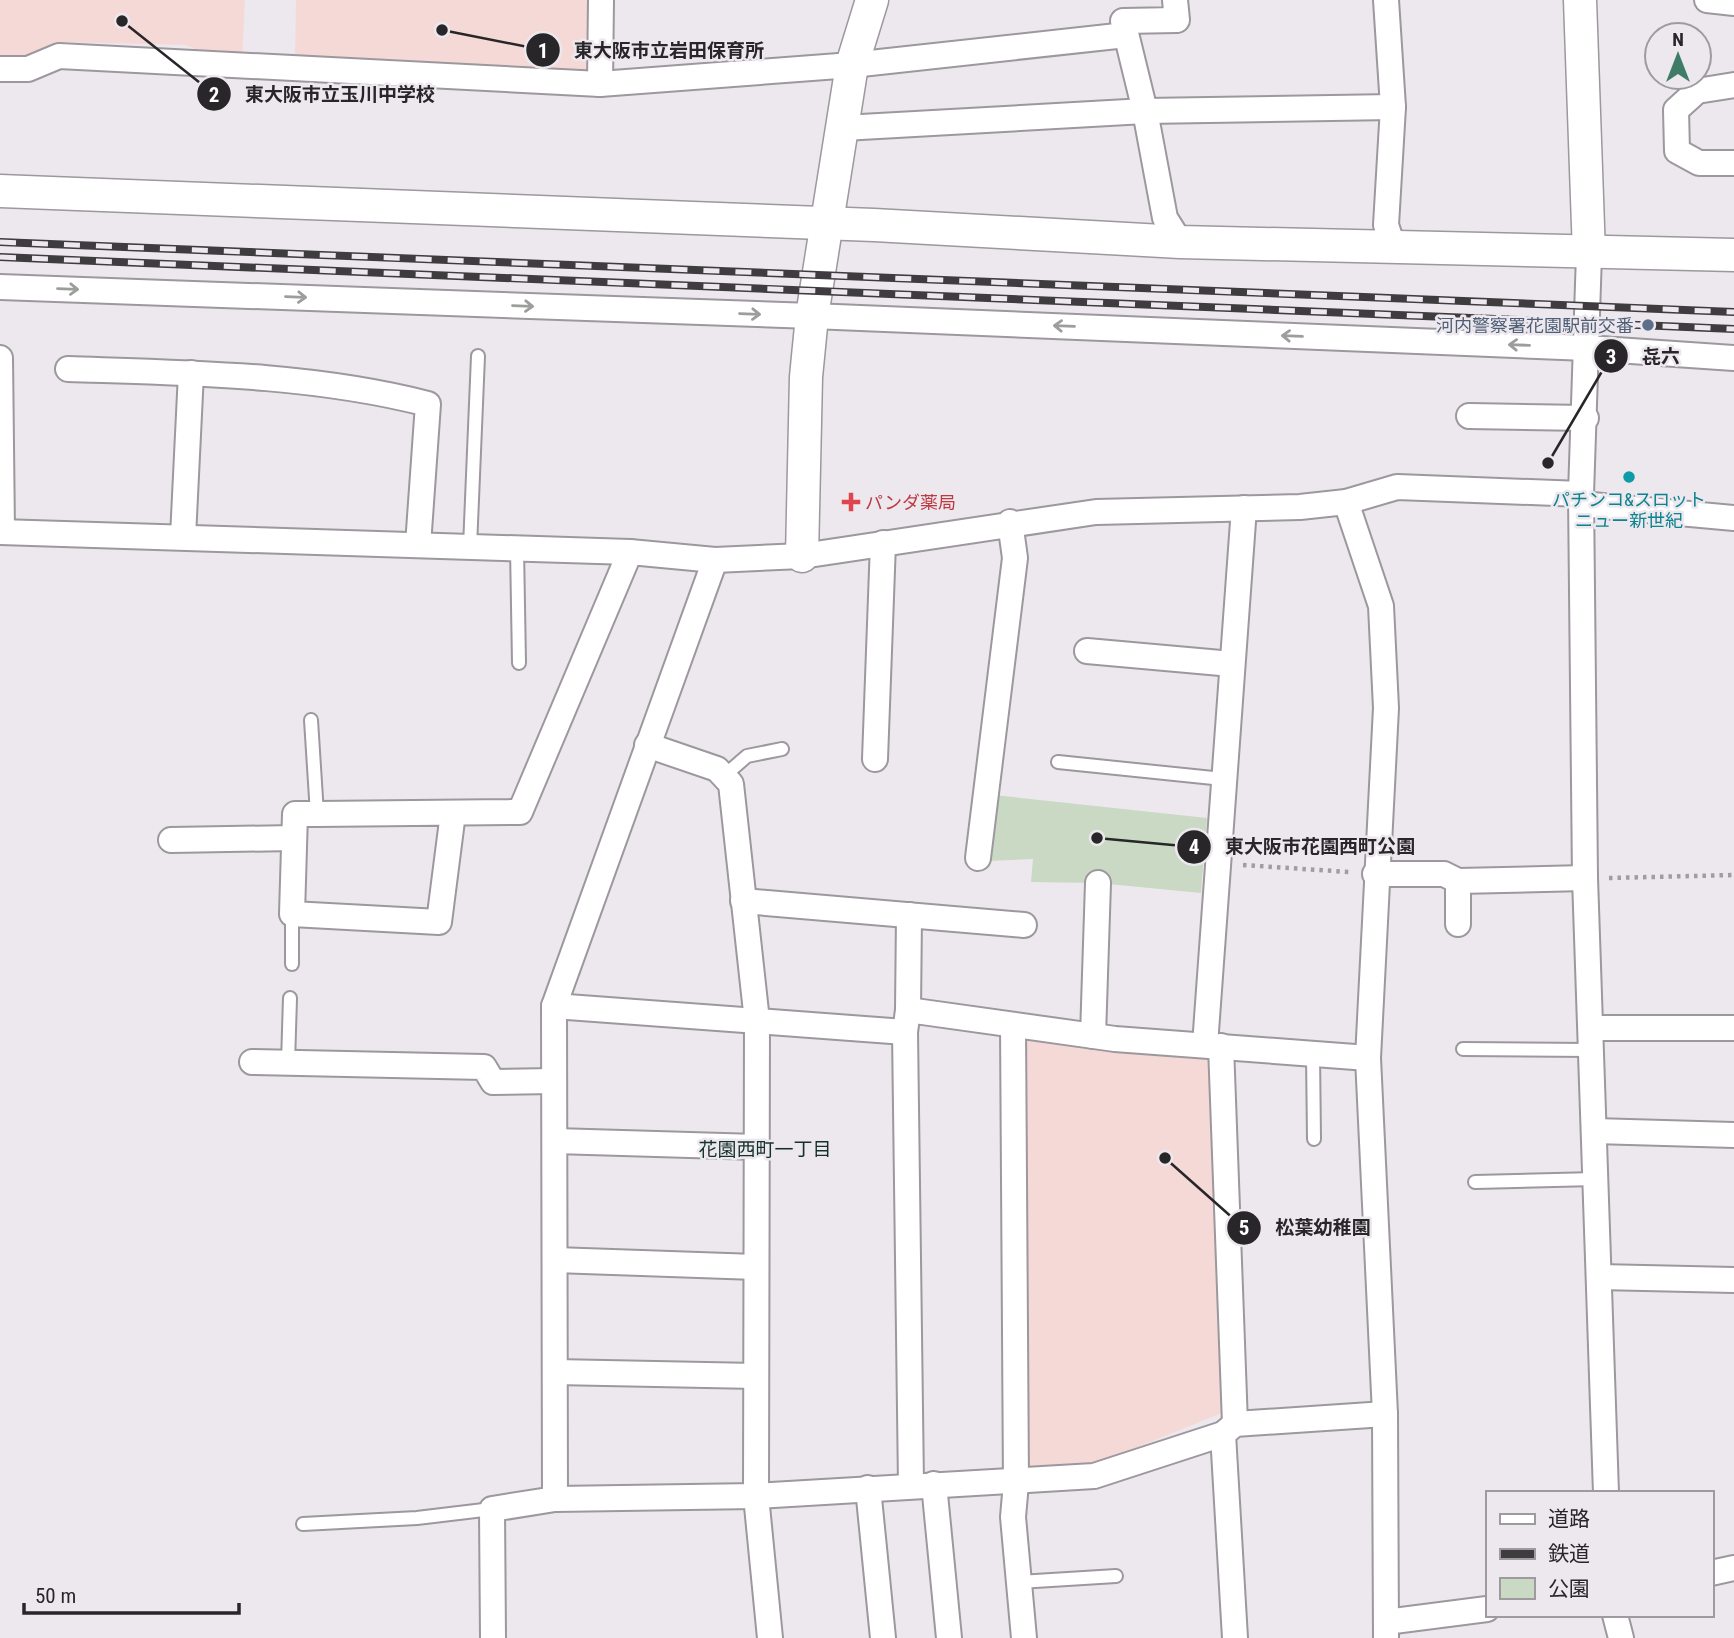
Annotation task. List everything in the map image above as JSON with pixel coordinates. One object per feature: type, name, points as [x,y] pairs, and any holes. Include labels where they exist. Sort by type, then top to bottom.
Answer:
[{"type":"street","points":[[600,85],[601,0]]},
{"type":"street","points":[[802,556],[806,377],[813,316],[852,65],[872,0]]},
{"type":"street","points":[[1175,0],[1177,20],[1123,21],[1145,111],[1165,218],[1180,242]]},
{"type":"street","points":[[1386,0],[1393,107],[1386,225],[1394,249]]},
{"type":"street","points":[[1580,0],[1589,254],[1586,418],[1581,499],[1591,1039],[1606,1491]]},
{"type":"street","points":[[1707,0],[1734,3]]},
{"type":"street","points":[[0,69],[28,69],[59,56],[600,85],[852,65],[1126,35]]},
{"type":"street","points":[[1734,85],[1697,91],[1676,110],[1677,151],[1699,163],[1734,163]]},
{"type":"street","points":[[843,128],[1145,111],[1393,107]]},
{"type":"street","points":[[0,191],[826,224],[1180,242],[1734,256]]},
{"type":"street","points":[[0,287],[813,316],[1587,348],[1734,358]]},
{"type":"street","points":[[0,358],[1,532],[629,552],[715,560],[802,556],[1010,522],[1096,512],[1346,502],[1397,487],[1581,499],[1734,518]]},
{"type":"street","points":[[68,369],[191,373],[290,382],[428,404],[418,545]]},
{"type":"street","points":[[183,537],[191,373]]},
{"type":"street","points":[[1469,416],[1586,418]]},
{"type":"street","points":[[1346,502],[1381,606],[1386,708],[1375,874],[1368,1058],[1385,1414],[1386,1630],[1486,1609]]},
{"type":"street","points":[[1235,1638],[1213,1046],[1217,864],[1244,508]]},
{"type":"street","points":[[978,858],[1015,558],[1010,522]]},
{"type":"street","points":[[875,759],[883,543]]},
{"type":"street","points":[[453,813],[439,922],[292,914],[295,814],[520,812],[629,552]]},
{"type":"street","points":[[555,1499],[554,1006],[715,560]]},
{"type":"street","points":[[1087,651],[1232,664]]},
{"type":"street","points":[[647,745],[718,769],[731,784],[757,1021],[756,1496],[770,1638]]},
{"type":"street","points":[[170,840],[294,838]]},
{"type":"street","points":[[1375,874],[1444,874],[1458,881],[1590,878]]},
{"type":"street","points":[[1458,881],[1458,924]]},
{"type":"street","points":[[1093,1037],[1098,883]]},
{"type":"street","points":[[743,901],[1024,925]]},
{"type":"street","points":[[909,915],[906,1021],[922,1484],[949,1638]]},
{"type":"street","points":[[554,1006],[757,1021],[906,1021],[1013,1026],[1093,1037],[1368,1058]]},
{"type":"street","points":[[1013,1026],[1016,1483],[1013,1517],[1024,1638]]},
{"type":"street","points":[[1591,1039],[1734,1028]]},
{"type":"street","points":[[252,1062],[484,1067],[494,1082],[554,1081]]},
{"type":"street","points":[[1594,1131],[1734,1135]]},
{"type":"street","points":[[555,1140],[757,1147]]},
{"type":"street","points":[[555,1260],[757,1267]]},
{"type":"street","points":[[1599,1277],[1734,1280]]},
{"type":"street","points":[[555,1373],[756,1376]]},
{"type":"street","points":[[493,1638],[492,1509],[555,1499],[756,1496],[922,1484],[1016,1483],[1094,1476],[1229,1429],[1385,1414]]},
{"type":"street","points":[[868,1488],[883,1638]]},
{"type":"street","points":[[1713,1573],[1734,1568]]},
{"type":"street","points":[[1616,1617],[1621,1638]]},
{"type":"lane","points":[[470,547],[478,356]]},
{"type":"lane","points":[[517,548],[519,663]]},
{"type":"lane","points":[[311,720],[317,814]]},
{"type":"lane","points":[[724,776],[747,756],[782,749]]},
{"type":"lane","points":[[1058,762],[1223,779]]},
{"type":"lane","points":[[292,914],[292,964]]},
{"type":"lane","points":[[288,1063],[290,998]]},
{"type":"lane","points":[[1464,1049],[1591,1039]]},
{"type":"lane","points":[[1313,1054],[1314,1139]]},
{"type":"lane","points":[[1475,1182],[1596,1179]]},
{"type":"lane","points":[[303,1524],[417,1518],[492,1509]]},
{"type":"lane","points":[[1019,1582],[1116,1576]]},
{"type":"path","points":[[1217,864],[1375,874]]},
{"type":"path","points":[[1590,878],[1734,875]]},
{"type":"shaded area","points":[[0,0],[245,0],[242,58],[213,57],[186,45],[58,42],[26,60],[0,59]]},
{"type":"shaded area","points":[[296,0],[589,0],[586,70],[295,59]]},
{"type":"shaded area","points":[[1021,1037],[1210,1054],[1222,1413],[1098,1463],[1027,1467]]},
{"type":"green space","points":[[994,795],[1207,818],[1201,893],[1098,883],[1031,882],[1033,859],[987,861]]},
{"type":"railway","points":[[0,242],[1734,312]]},
{"type":"railway","points":[[0,257],[1734,329]]},
{"type":"place","name":"東大阪市立玉川中学校","points":[[122,21]]},
{"type":"place","name":"東大阪市立岩田保育所","points":[[442,30]]},
{"type":"place","name":"河内警察署花園駅前交番","points":[[1648,325]]},
{"type":"place","name":"㐂六","points":[[1548,463]]},
{"type":"place","name":"パチンコ&スロット ニュー新世紀","points":[[1629,477]]},
{"type":"place","name":"パンダ薬局","points":[[851,502]]},
{"type":"place","name":"東大阪市花園西町公園","points":[[1097,838]]},
{"type":"place","name":"松葉幼稚園","points":[[1165,1158]]},
{"type":"district","name":"花園西町一丁目","points":[[765,1149]]}]
